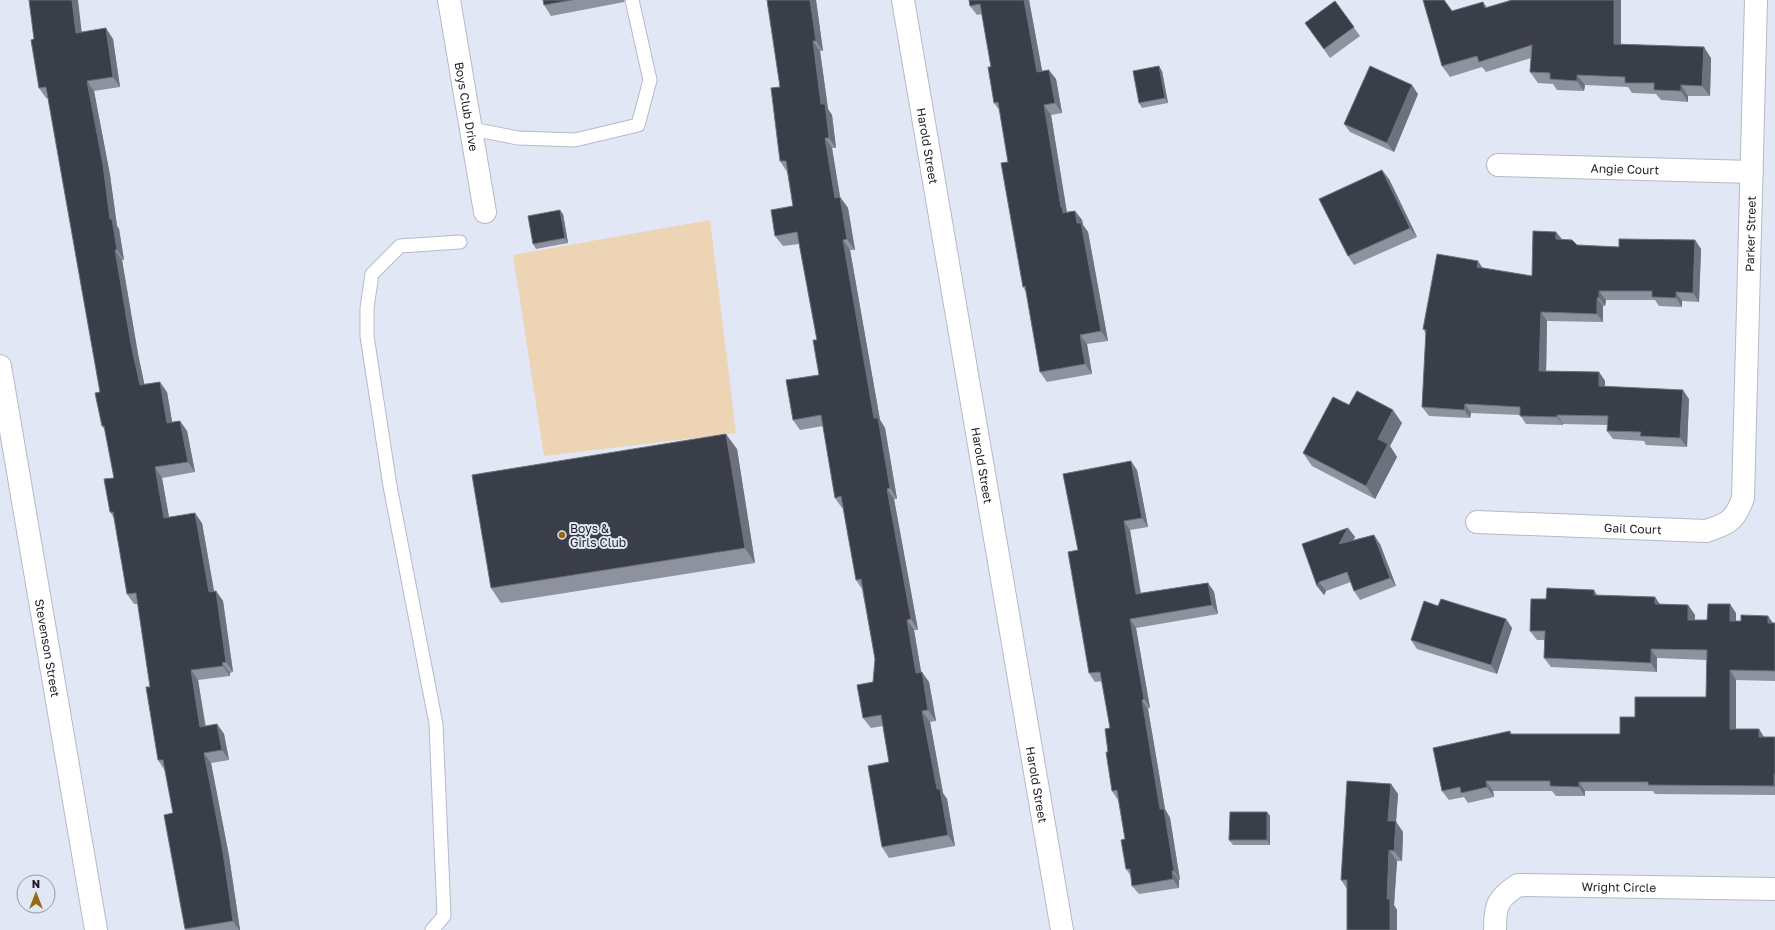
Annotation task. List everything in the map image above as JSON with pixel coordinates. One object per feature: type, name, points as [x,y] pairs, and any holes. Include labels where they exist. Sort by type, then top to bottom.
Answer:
[{"type":"street","name":"Boys Club Drive","points":[[450,0],[486,212]]},
{"type":"street","name":"Harold Street","points":[[903,0],[1062,930]]},
{"type":"street","name":"Parker Street","points":[[1743,468],[1756,0]]},
{"type":"street","name":"Angie Court","points":[[1498,166],[1752,172]]},
{"type":"street","name":"Stevenson Street","points":[[0,366],[96,930]]},
{"type":"street","name":"Gail Court","points":[[1477,522],[1706,531],[1725,525],[1738,511],[1743,498],[1743,468]]},
{"type":"street","name":"Wright Circle","points":[[1495,930],[1495,917],[1499,902],[1505,894],[1518,885],[1775,889]]},
{"type":"lane","points":[[472,129],[518,138],[575,140],[638,125],[650,80],[632,0]]},
{"type":"lane","points":[[432,930],[444,916],[436,724],[390,486],[367,336],[367,308],[372,274],[400,246],[460,242]]},
{"type":"shaded area","points":[[710,220],[736,433],[544,456],[513,255]]},
{"type":"building","points":[[29,0],[72,0],[76,33],[106,28],[113,77],[87,81],[103,165],[110,219],[112,219],[117,250],[115,250],[131,344],[140,385],[160,382],[167,423],[180,421],[188,462],[155,467],[164,518],[195,513],[209,592],[216,591],[226,662],[222,663],[223,666],[191,670],[200,727],[217,724],[222,750],[204,753],[222,846],[233,921],[185,929],[164,815],[173,813],[163,760],[158,760],[146,687],[150,687],[136,593],[127,594],[113,512],[110,512],[104,479],[114,478],[104,426],[102,426],[95,393],[100,392],[46,87],[39,88],[31,40],[34,39]]},
{"type":"building","points":[[543,0],[572,0],[544,5]]},
{"type":"building","points":[[767,0],[810,0],[816,41],[813,41],[821,104],[825,104],[829,138],[825,138],[835,198],[840,197],[847,239],[843,240],[874,418],[878,418],[890,488],[887,489],[911,619],[907,620],[916,673],[922,672],[928,710],[922,711],[937,789],[940,789],[948,835],[882,847],[868,766],[889,762],[881,715],[863,718],[857,685],[873,682],[875,659],[861,579],[856,580],[841,496],[835,498],[821,415],[793,420],[786,380],[819,375],[813,340],[817,340],[797,232],[775,236],[771,210],[793,206],[786,161],[780,161],[771,88],[780,87]]},
{"type":"building","points":[[969,0],[1024,0],[1037,72],[1049,70],[1055,103],[1044,105],[1061,207],[1063,213],[1075,211],[1077,223],[1081,223],[1101,331],[1080,335],[1085,364],[1040,372],[1001,163],[1008,162],[998,102],[994,103],[988,67],[991,67],[980,4],[970,6]]},
{"type":"building","points":[[1423,0],[1444,0],[1452,11],[1483,2],[1485,8],[1512,0],[1614,0],[1614,44],[1704,47],[1702,86],[1681,85],[1681,91],[1654,90],[1654,83],[1625,83],[1625,77],[1577,75],[1577,81],[1550,79],[1550,73],[1530,72],[1532,45],[1479,62],[1477,56],[1442,66]]},
{"type":"building","points":[[1335,1],[1354,27],[1324,49],[1305,23]]},
{"type":"building","points":[[1159,66],[1165,98],[1139,103],[1133,71]]},
{"type":"building","points":[[1370,66],[1412,85],[1387,143],[1344,124]]},
{"type":"building","points":[[1382,170],[1410,228],[1348,256],[1319,199]]},
{"type":"building","points":[[560,210],[565,238],[533,244],[528,216]]},
{"type":"building","points":[[1533,231],[1556,232],[1556,239],[1572,240],[1577,245],[1619,247],[1619,239],[1695,240],[1693,293],[1676,292],[1676,298],[1652,297],[1652,291],[1599,291],[1599,298],[1597,298],[1597,314],[1541,312],[1539,371],[1599,372],[1599,386],[1683,390],[1680,438],[1640,436],[1641,432],[1607,431],[1608,416],[1520,416],[1520,407],[1465,404],[1464,410],[1422,407],[1426,330],[1423,329],[1437,254],[1478,261],[1477,267],[1532,276]]},
{"type":"building","points":[[1357,391],[1393,410],[1378,439],[1388,444],[1366,486],[1303,453],[1333,397],[1349,405]]},
{"type":"building","points":[[726,434],[745,548],[491,588],[472,475]]},
{"type":"building","points":[[1131,461],[1142,518],[1124,521],[1136,594],[1208,583],[1212,605],[1130,619],[1144,699],[1142,700],[1160,809],[1164,809],[1174,871],[1172,871],[1173,879],[1132,886],[1130,869],[1126,869],[1121,840],[1125,839],[1117,790],[1112,791],[1106,752],[1108,752],[1105,729],[1110,728],[1100,672],[1089,673],[1068,552],[1078,550],[1063,474]]},
{"type":"building","points":[[1348,528],[1339,544],[1374,535],[1390,578],[1354,591],[1347,572],[1319,582],[1317,586],[1302,544]]},
{"type":"building","points":[[1547,588],[1594,590],[1594,595],[1655,597],[1655,604],[1688,605],[1688,620],[1707,620],[1708,604],[1730,604],[1730,621],[1741,621],[1741,615],[1768,616],[1768,623],[1775,623],[1775,671],[1730,670],[1730,729],[1759,729],[1759,737],[1775,737],[1774,786],[1648,785],[1648,782],[1579,782],[1579,787],[1550,786],[1550,781],[1486,781],[1487,787],[1461,793],[1460,787],[1442,791],[1433,748],[1510,731],[1510,734],[1620,734],[1620,717],[1635,717],[1635,697],[1706,697],[1707,650],[1651,649],[1651,663],[1544,658],[1545,631],[1530,631],[1531,599],[1546,599]]},
{"type":"building","points":[[1441,599],[1506,619],[1491,665],[1411,640],[1424,601],[1438,606]]},
{"type":"building","points":[[1347,781],[1391,784],[1388,821],[1396,821],[1394,851],[1389,850],[1387,899],[1390,899],[1390,930],[1347,930],[1347,880],[1341,880]]},
{"type":"building","points":[[1230,812],[1267,812],[1267,840],[1229,840]]},
{"type":"place","name":"Boys & Girls Club","points":[[562,535]]}]
